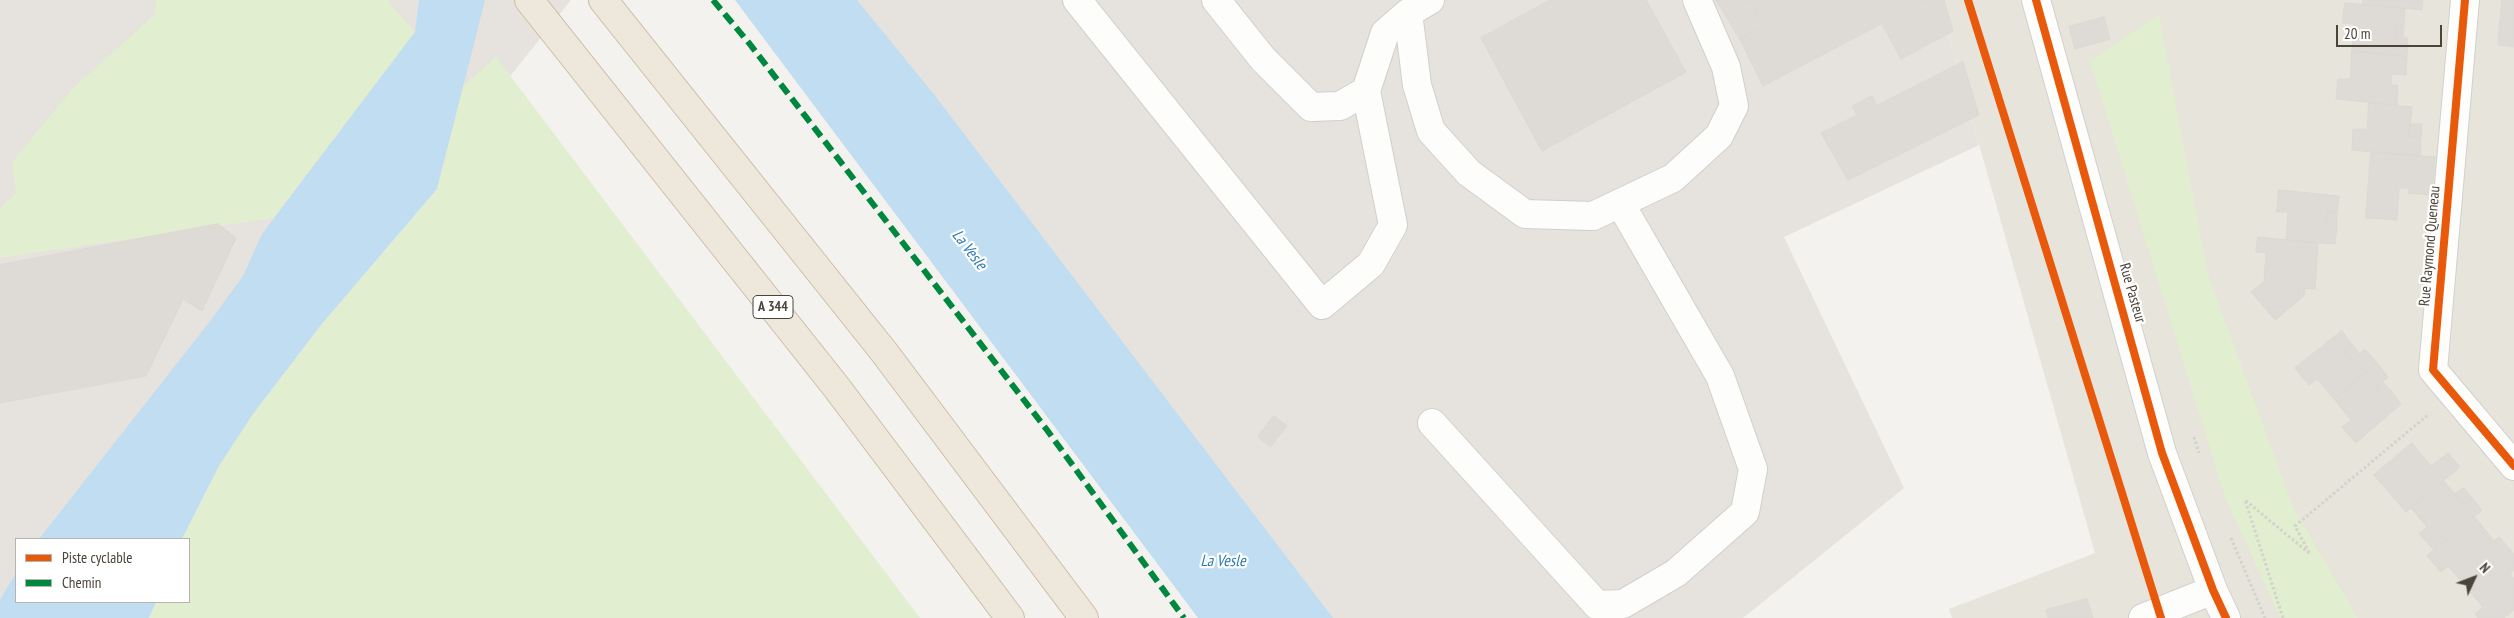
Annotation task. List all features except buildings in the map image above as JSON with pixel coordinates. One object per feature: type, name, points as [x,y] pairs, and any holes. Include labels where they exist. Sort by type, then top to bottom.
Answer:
[{"type":"highway","name":"A 344","points":[[529,0],[837,388],[1010,618]]},
{"type":"highway","points":[[603,0],[884,352],[1084,618]]},
{"type":"street","points":[[1078,0],[1322,305],[1371,264],[1393,225],[1366,90],[1384,32],[1419,6]]},
{"type":"street","points":[[1216,0],[1263,59],[1311,107],[1340,106],[1366,90]]},
{"type":"street","points":[[1419,6],[1417,85],[1431,131],[1469,173],[1525,214],[1593,216],[1673,178],[1718,136],[1734,106],[1726,67],[1697,0]]},
{"type":"street","name":"Rue Pasteur","points":[[2036,0],[2162,453],[2213,590],[2226,618]]},
{"type":"street","name":"Rue Raymond Queneau","points":[[2465,0],[2433,370],[2514,466]]},
{"type":"street","points":[[1432,423],[1598,605],[1623,604],[1676,573],[1745,512],[1753,469],[1720,376],[1620,203]]},
{"type":"street","points":[[2143,618],[2213,590]]},
{"type":"path","points":[[2283,618],[2245,500],[2310,554],[2295,526],[2452,394]]},
{"type":"shaded area","points":[[0,0],[571,0],[142,538],[15,538],[15,603],[0,611]]},
{"type":"shaded area","points":[[803,0],[1938,0],[1979,145],[1784,237],[1904,488],[1743,618],[1279,618]]},
{"type":"shaded area","points":[[1938,0],[2514,0],[2514,618],[1952,618],[1949,609],[2095,553]]},
{"type":"green space","points":[[156,0],[387,0],[415,32],[274,218],[0,258],[0,208],[16,193],[12,162],[73,88],[154,15]]},
{"type":"green space","points":[[2159,15],[2208,275],[2293,507],[2358,618],[2280,618],[2225,497],[2090,61]]},
{"type":"green space","points":[[496,57],[920,618],[149,618],[156,603],[190,603],[190,538],[183,538],[219,466],[253,414],[321,325],[437,189],[463,86]]},
{"type":"water","points":[[419,0],[485,0],[437,189],[321,325],[253,414],[219,466],[183,538],[40,538],[211,320],[243,276],[262,234],[415,32]]},
{"type":"water","name":"La Vesle","points":[[735,0],[857,0],[936,97],[1333,618],[1198,618]]},
{"type":"water","points":[[15,575],[15,603],[156,603],[149,618],[0,618],[0,600]]},
{"type":"marked path","points":[[713,0],[749,43],[1047,430],[1184,618]]},
{"type":"cycle path","points":[[1968,0],[2161,618]]},
{"type":"cycle path","points":[[2036,0],[2162,453],[2213,590],[2226,618]]},
{"type":"cycle path","points":[[2465,0],[2433,370],[2514,466]]}]
